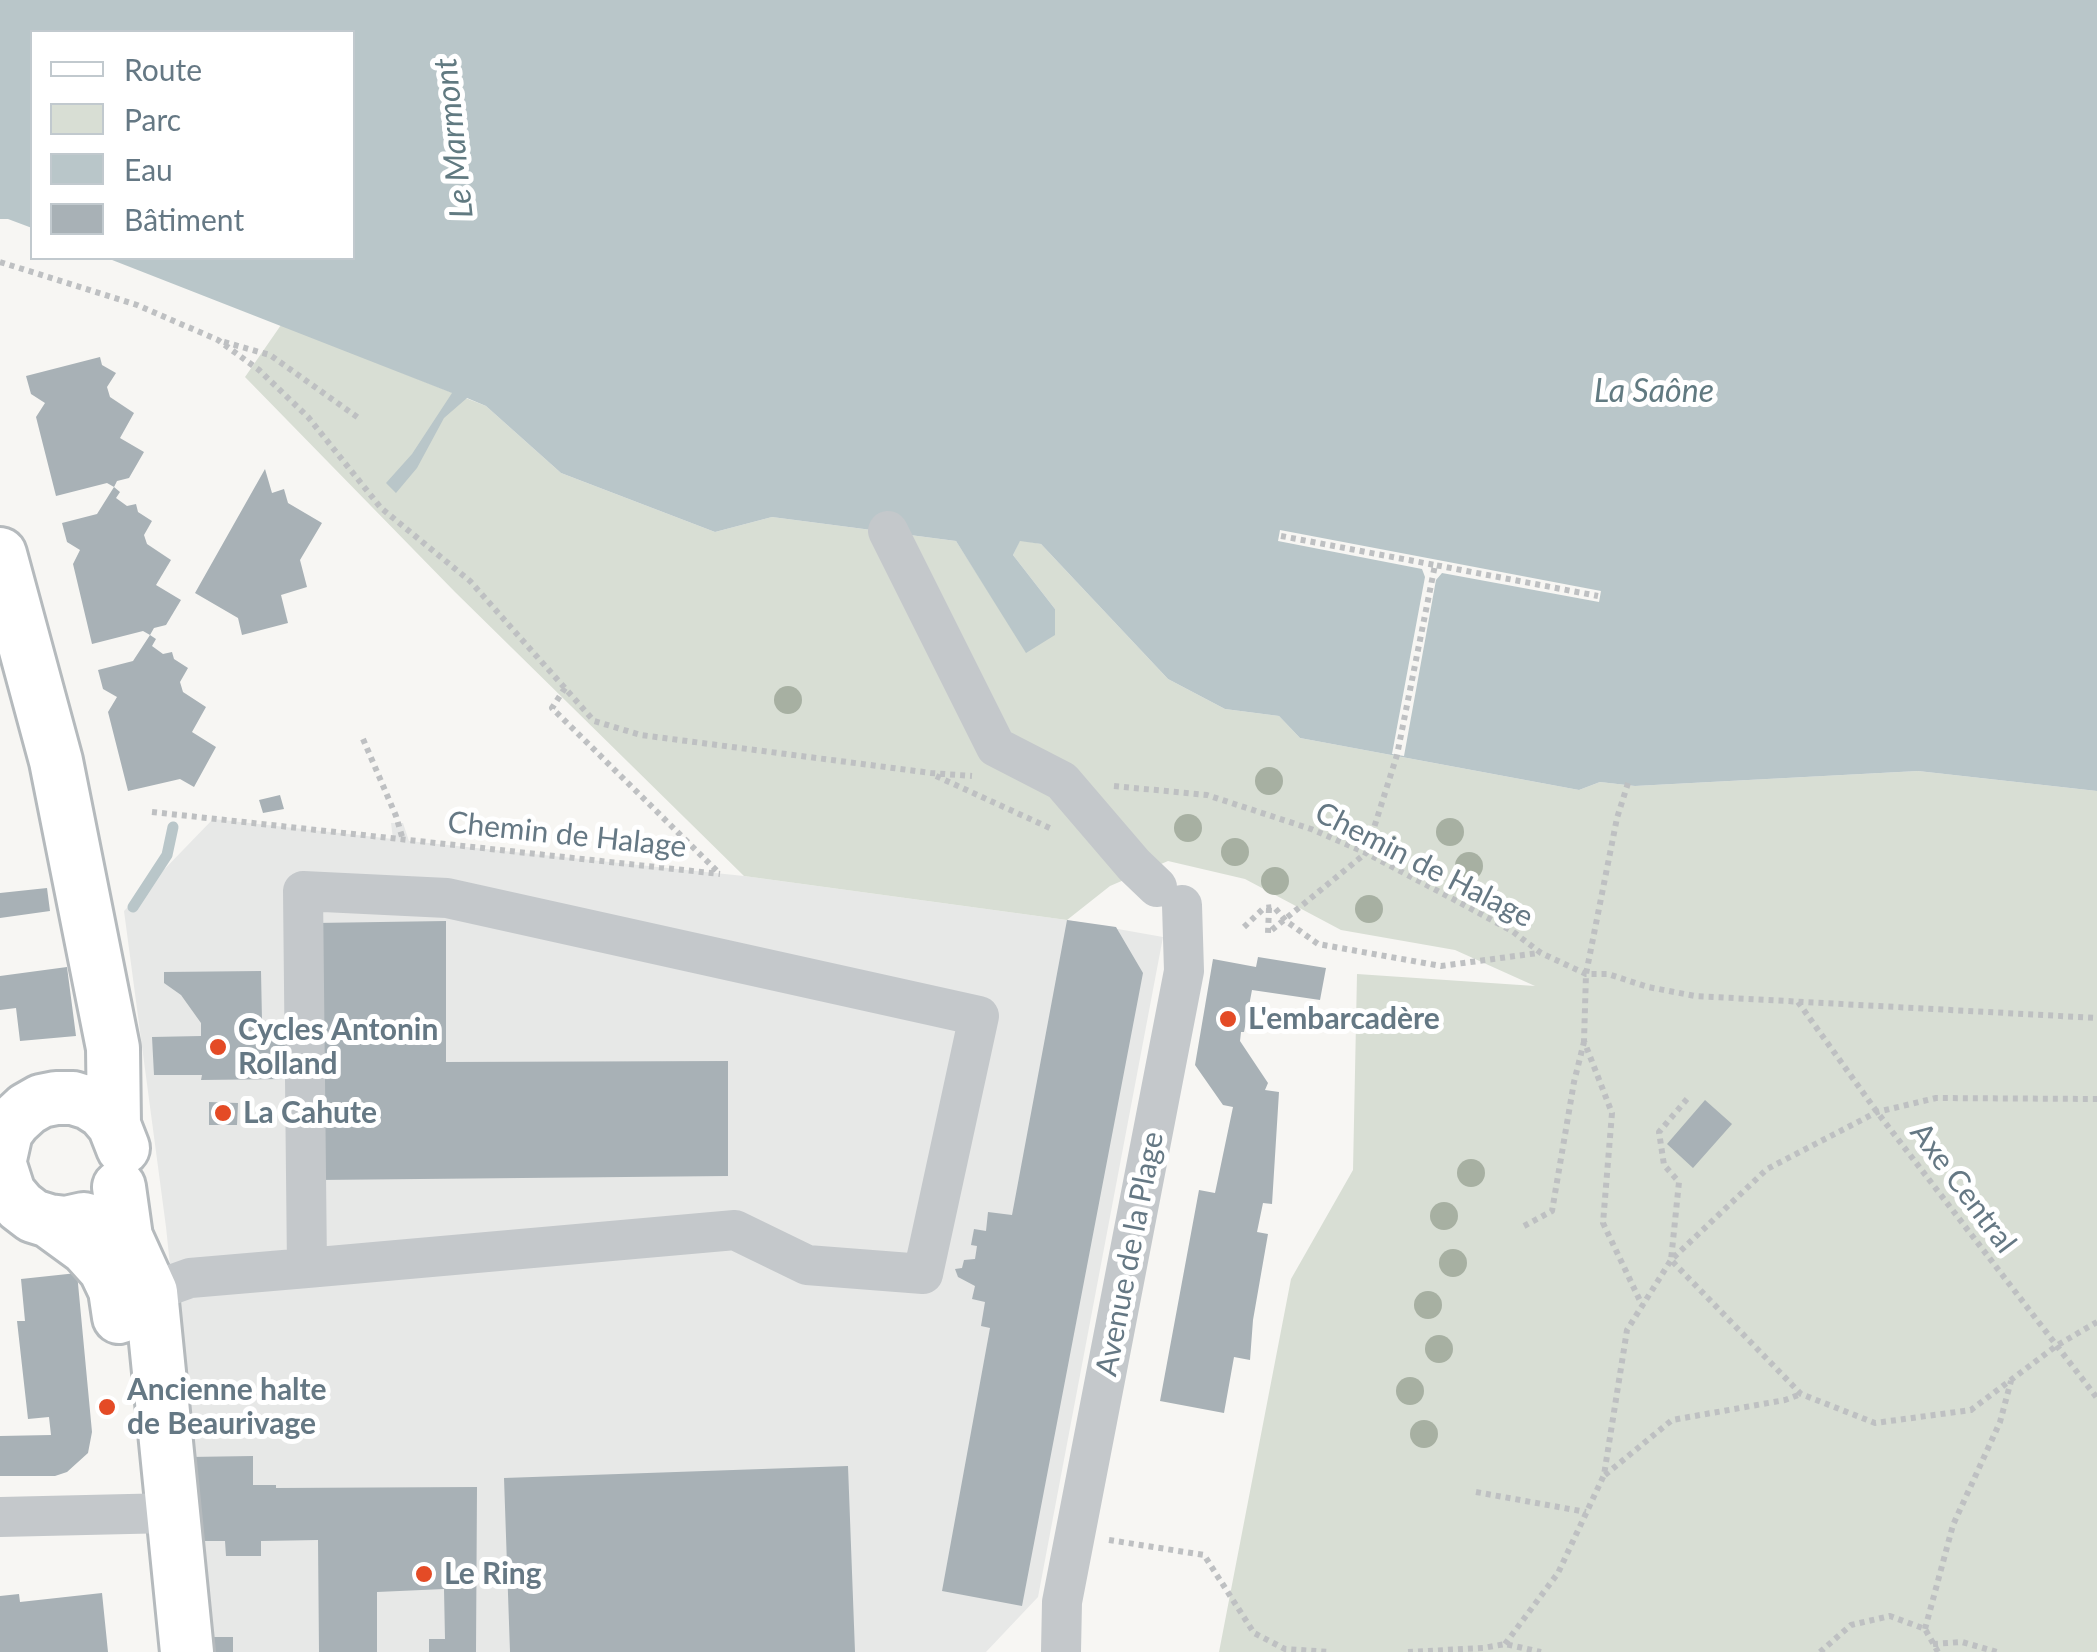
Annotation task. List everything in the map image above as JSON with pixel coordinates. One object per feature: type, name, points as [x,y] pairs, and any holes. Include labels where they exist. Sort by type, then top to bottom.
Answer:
[{"type":"main road","points":[[0,554],[56,760],[113,1048],[114,1125]]},
{"type":"main road","points":[[16,1159],[92,1056],[104,1010]]},
{"type":"main road","points":[[73,1098],[103,1112],[122,1139],[125,1156],[124,1172],[110,1201],[82,1220],[66,1223],[16,1159],[73,1098]]},
{"type":"main road","points":[[16,1159],[96,1258],[115,1290],[132,1426],[187,1652]]},
{"type":"main road","points":[[118,1187],[126,1237],[152,1292],[154,1652]]},
{"type":"street","points":[[888,531],[996,747],[1062,781]]},
{"type":"street","name":"Avenue de la Plage","points":[[1061,1652],[1062,1602],[1184,971],[1170,896],[1134,865],[1062,781]]},
{"type":"street","points":[[152,1292],[190,1278],[307,1268],[735,1230],[806,1264],[923,1274],[979,1016],[446,898],[303,891],[307,1268]]},
{"type":"street","points":[[0,1517],[155,1514]]},
{"type":"street","name":"Avenue de la Plage","points":[[1033,1652],[1062,1602]]},
{"type":"path","points":[[0,262],[137,305],[218,340],[270,354],[360,419]]},
{"type":"path","points":[[218,340],[259,370],[308,418],[381,508],[470,581],[594,720],[641,735],[931,774],[987,777]]},
{"type":"path","points":[[1282,536],[1598,596]]},
{"type":"path","points":[[1269,908],[1268,933],[1366,853],[1397,755],[1434,564]]},
{"type":"path","name":"Chemin de Halage","points":[[152,812],[720,874],[552,708],[565,688]]},
{"type":"path","points":[[363,739],[403,840]]},
{"type":"path","points":[[931,774],[1062,834]]},
{"type":"path","name":"Chemin de Halage","points":[[1062,781],[1207,795],[1310,828],[1512,930],[1541,953],[1586,974],[1608,974],[1695,996],[2097,1018]]},
{"type":"path","points":[[1524,1226],[1552,1211],[1584,1041],[1586,974],[1617,818],[1628,783]]},
{"type":"path","points":[[1244,927],[1264,908],[1274,908],[1318,944],[1440,966],[1541,953]]},
{"type":"path","name":"Axe Central","points":[[1798,1002],[1877,1112],[2097,1398]]},
{"type":"path","points":[[1584,1041],[1612,1113],[1603,1223],[1642,1306]]},
{"type":"path","points":[[1506,1644],[1558,1573],[1604,1476],[1627,1330],[1671,1260],[1767,1169],[1877,1112],[1936,1098],[2097,1099]]},
{"type":"path","points":[[1687,1099],[1659,1132],[1664,1165],[1678,1182],[1671,1260],[1801,1394],[1874,1423],[1971,1410],[2056,1346],[2097,1322]]},
{"type":"path","points":[[1925,1629],[1953,1525],[2000,1422],[2011,1380]]},
{"type":"path","points":[[1604,1476],[1672,1420],[1801,1394]]},
{"type":"path","points":[[1476,1492],[1586,1512]]},
{"type":"path","points":[[1076,1536],[1204,1555],[1254,1634],[1285,1649],[1330,1652]]},
{"type":"path","points":[[1820,1652],[1851,1625],[1890,1616],[1925,1629],[1936,1648],[1962,1642],[1997,1652]]},
{"type":"path","points":[[1408,1652],[1506,1644],[1541,1652]]},
{"type":"shaded area","points":[[213,819],[393,839],[391,823],[403,823],[409,841],[744,876],[1163,937],[1038,1597],[986,1652],[207,1652],[166,1227],[124,911]]},
{"type":"green space","points":[[281,325],[486,406],[561,473],[715,532],[772,517],[956,541],[1027,652],[1055,609],[1013,555],[1020,540],[1041,544],[1168,679],[1225,709],[1279,716],[1300,738],[1579,790],[1600,782],[1635,786],[1918,771],[2097,791],[2097,1652],[1219,1652],[1291,1279],[1353,1170],[1357,974],[1535,986],[1455,950],[1341,930],[1245,879],[1168,861],[1110,886],[1067,920],[744,876],[455,592],[245,377]]},
{"type":"water","name":"La Saône","points":[[0,0],[2097,0],[2097,791],[1918,771],[1635,786],[1600,782],[1579,790],[1300,738],[1279,716],[1225,709],[1168,679],[1041,544],[1020,541],[1013,555],[1055,609],[1055,635],[1026,653],[956,541],[772,517],[715,532],[561,473],[486,406],[467,398],[444,418],[417,468],[396,493],[386,483],[412,454],[452,393],[112,260],[355,260],[355,30],[30,30],[30,227],[0,219]]},
{"type":"pier","points":[[1280,530],[1601,591],[1599,602],[1442,573],[1436,580],[1404,756],[1392,754],[1425,577],[1422,569],[1278,541]]},
{"type":"building","points":[[100,357],[102,365],[116,373],[107,387],[110,397],[134,413],[120,438],[144,452],[129,478],[117,481],[114,487],[107,483],[56,496],[36,417],[45,403],[31,394],[26,376]]},
{"type":"building","points":[[265,469],[272,493],[284,489],[288,503],[322,523],[300,560],[307,587],[281,595],[288,623],[242,635],[238,618],[195,593]]},
{"type":"building","points":[[114,487],[120,492],[116,498],[127,506],[136,504],[138,512],[152,521],[144,535],[147,544],[171,560],[156,585],[181,600],[166,625],[154,628],[150,635],[143,631],[92,644],[73,564],[80,550],[67,542],[62,523],[97,514]]},
{"type":"building","points":[[150,635],[156,639],[152,646],[163,654],[172,652],[174,659],[188,668],[180,682],[183,692],[206,707],[192,732],[216,747],[194,787],[180,779],[128,791],[108,712],[117,697],[103,689],[98,670],[133,661]]},
{"type":"building","points":[[280,795],[284,809],[263,813],[259,800]]},
{"type":"building","points":[[47,888],[50,911],[0,918],[0,893]]},
{"type":"building","points":[[1067,920],[1116,927],[1143,973],[1022,1606],[942,1591],[990,1328],[981,1326],[985,1302],[972,1299],[975,1286],[958,1277],[955,1269],[962,1268],[964,1260],[975,1259],[977,1246],[971,1245],[974,1229],[986,1231],[988,1212],[1012,1215]]},
{"type":"building","points":[[446,921],[446,1062],[728,1061],[728,1176],[317,1180],[315,923]]},
{"type":"building","points":[[1258,957],[1326,968],[1320,1000],[1252,990],[1241,1032],[1240,1041],[1268,1083],[1265,1090],[1279,1092],[1272,1204],[1263,1203],[1257,1232],[1268,1234],[1250,1360],[1234,1357],[1224,1413],[1160,1401],[1199,1190],[1215,1193],[1233,1107],[1223,1105],[1195,1065],[1213,959],[1256,967]]},
{"type":"building","points":[[67,967],[76,1036],[20,1041],[16,1008],[0,1010],[0,976]]},
{"type":"building","points":[[261,971],[262,1021],[287,1020],[287,1079],[201,1080],[202,1075],[154,1075],[152,1037],[201,1036],[201,1023],[181,995],[164,983],[164,972]]},
{"type":"building","points":[[1705,1100],[1732,1124],[1693,1168],[1667,1144]]},
{"type":"building","points":[[209,1102],[238,1103],[237,1125],[209,1125]]},
{"type":"building","points":[[77,1273],[92,1432],[88,1453],[67,1472],[55,1476],[0,1476],[0,1436],[51,1435],[49,1417],[28,1419],[17,1321],[25,1321],[21,1279]]},
{"type":"building","points":[[253,1456],[253,1485],[477,1487],[476,1652],[429,1652],[429,1639],[445,1639],[444,1589],[377,1592],[377,1652],[319,1652],[318,1540],[261,1541],[261,1556],[226,1556],[225,1541],[199,1541],[189,1457]]},
{"type":"building","points":[[848,1466],[855,1652],[510,1652],[504,1478]]},
{"type":"building","points":[[102,1593],[108,1652],[0,1652],[0,1596],[19,1594],[20,1602]]},
{"type":"building","points":[[210,1637],[233,1637],[233,1652],[212,1652]]},
{"type":"waterway","name":"Le Marmont","points":[[133,907],[167,855],[173,827]]},
{"type":"place","name":"L'embarcadère","points":[[1228,1019]]},
{"type":"place","name":"Cycles Antonin Rolland","points":[[218,1047]]},
{"type":"place","name":"La Cahute","points":[[223,1113]]},
{"type":"place","name":"Ancienne halte de Beaurivage","points":[[107,1407]]},
{"type":"place","name":"Le Ring","points":[[424,1574]]}]
